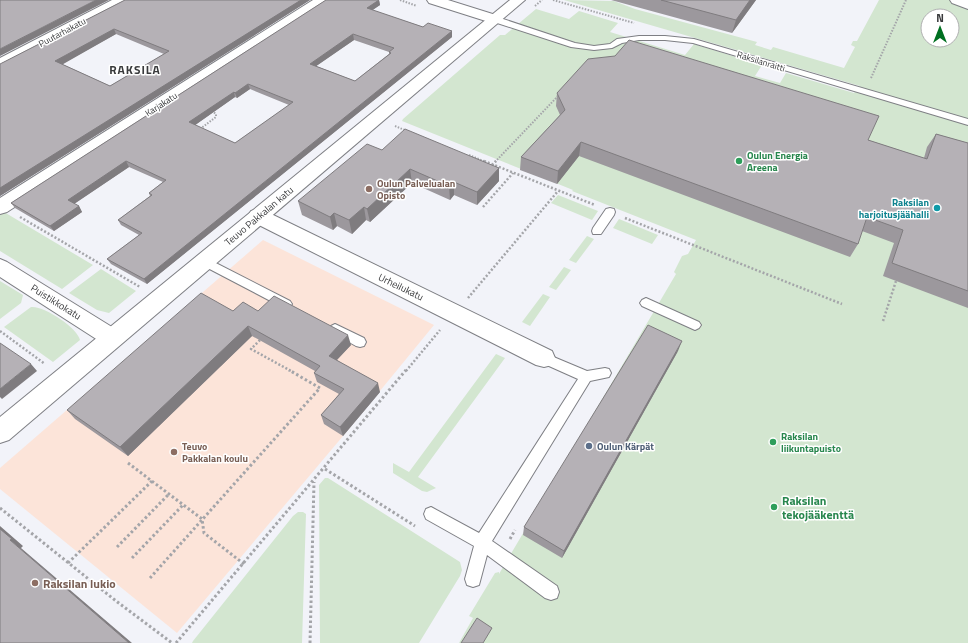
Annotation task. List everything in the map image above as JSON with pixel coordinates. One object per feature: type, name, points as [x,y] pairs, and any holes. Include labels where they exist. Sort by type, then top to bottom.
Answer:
[{"type":"street","name":"Puutarhakatu","points":[[0,64],[123,0]]},
{"type":"street","name":"Karjakatu","points":[[1,207],[323,0]]},
{"type":"street","points":[[434,0],[494,19]]},
{"type":"street","name":"Teuvo Pakkalan katu","points":[[0,432],[518,0]]},
{"type":"street","points":[[957,0],[968,5]]},
{"type":"street","name":"Urheilukatu","points":[[258,216],[544,358]]},
{"type":"street","name":"Puistikkokatu","points":[[0,267],[112,338]]},
{"type":"lane","name":"Raksilanraitti","points":[[494,19],[574,45],[594,48],[612,46],[620,41],[639,38],[694,41],[968,122]]},
{"type":"lane","points":[[597,230],[610,212]]},
{"type":"lane","points":[[204,262],[294,308]]},
{"type":"lane","points":[[646,303],[695,325]]},
{"type":"lane","points":[[327,325],[360,342]]},
{"type":"lane","points":[[544,358],[586,377],[605,373]]},
{"type":"lane","points":[[473,579],[482,543],[586,377]]},
{"type":"lane","points":[[431,514],[482,543],[551,592]]},
{"type":"path","points":[[553,0],[634,24]]},
{"type":"path","points":[[864,92],[906,0]]},
{"type":"path","points":[[492,164],[563,92]]},
{"type":"path","points":[[200,128],[216,116],[214,112],[208,110]]},
{"type":"path","points":[[483,207],[514,173]]},
{"type":"path","points":[[176,643],[325,469],[558,191]]},
{"type":"path","points":[[1,207],[160,298]]},
{"type":"path","points":[[883,320],[896,281]]},
{"type":"path","points":[[0,331],[64,378]]},
{"type":"path","points":[[150,578],[320,388],[251,349],[260,340]]},
{"type":"path","points":[[128,463],[202,519],[204,533],[244,564]]},
{"type":"path","points":[[325,469],[418,527]]},
{"type":"path","points":[[68,563],[152,481]]},
{"type":"path","points":[[310,643],[314,481]]},
{"type":"path","points":[[117,547],[169,494]]},
{"type":"path","points":[[132,558],[183,505]]},
{"type":"path","points":[[0,508],[116,601],[172,643]]},
{"type":"path","points":[[500,556],[516,529]]},
{"type":"shaded area","name":"Teuvo Pakkalan koulu","points":[[263,240],[434,325],[343,436],[177,633],[0,489],[0,468]]},
{"type":"green space","name":"Raksilan liikuntapuisto","points":[[564,0],[614,1],[635,9],[757,42],[755,45],[771,50],[773,47],[844,68],[855,47],[851,45],[853,41],[857,41],[879,0],[968,0],[968,643],[459,643],[473,618],[469,616],[495,573],[499,572],[499,574],[676,274],[674,272],[682,256],[688,254],[696,240],[402,121],[403,119],[500,35],[505,35],[536,9],[569,19],[579,11],[618,23],[610,32],[685,55],[694,44],[762,65],[755,76],[780,83],[786,73],[854,93],[860,86]]},
{"type":"green space","points":[[558,195],[598,211],[592,220],[551,203]]},
{"type":"green space","points":[[4,212],[93,265],[62,289],[0,251],[0,215]]},
{"type":"green space","points":[[619,219],[658,235],[652,244],[613,228]]},
{"type":"green space","points":[[587,236],[594,239],[576,263],[569,260]]},
{"type":"green space","points":[[564,267],[571,270],[556,290],[549,287]]},
{"type":"green space","points":[[101,269],[136,291],[109,313],[97,310],[69,293]]},
{"type":"green space","points":[[0,281],[23,295],[21,303],[0,319]]},
{"type":"green space","points":[[543,294],[550,297],[530,326],[522,322]]},
{"type":"green space","points":[[31,307],[36,307],[59,318],[78,335],[80,340],[53,362],[4,327]]},
{"type":"green space","points":[[496,354],[505,358],[418,477],[436,488],[427,492],[422,491],[393,473],[393,463],[409,472]]},
{"type":"green space","points":[[325,478],[328,478],[460,562],[462,570],[460,576],[419,643],[320,643],[319,485]]},
{"type":"green space","points":[[298,512],[303,512],[306,514],[302,643],[192,643],[293,516]]},
{"type":"building","points":[[0,0],[96,0],[0,49]]},
{"type":"building","points":[[125,0],[301,0],[0,188],[0,64]],"holes":[[[114,29],[169,51],[110,86],[55,61]]]},
{"type":"building","points":[[326,0],[379,0],[367,8],[423,27],[428,23],[452,31],[144,279],[107,259],[142,233],[118,220],[152,195],[149,193],[166,180],[126,161],[68,200],[79,206],[50,226],[11,203]],"holes":[[[353,34],[394,48],[389,52],[391,53],[355,81],[310,64]],[[248,84],[293,102],[235,143],[189,122]]]},
{"type":"building","points":[[661,0],[750,0],[736,20]]},
{"type":"building","name":"Oulun Energia Areena","points":[[629,40],[879,116],[868,140],[927,159],[936,134],[968,143],[968,291],[892,263],[903,230],[867,217],[858,244],[581,142],[558,171],[521,157],[565,110],[557,93],[588,59],[615,56]]},
{"type":"building","name":"Oulun Palvelualan Opisto","points":[[405,129],[499,168],[477,192],[454,182],[449,186],[410,169],[367,209],[364,207],[349,220],[334,213],[330,217],[298,201],[367,144],[382,150]]},
{"type":"building","points":[[201,293],[233,311],[243,302],[258,311],[274,296],[348,335],[329,356],[378,383],[340,427],[321,415],[344,389],[314,373],[320,366],[248,326],[120,447],[67,410]]},
{"type":"building","points":[[648,325],[682,341],[564,551],[524,527]]},
{"type":"building","points":[[0,343],[31,364],[0,389]]},
{"type":"building","name":"Raksilan lukio","points":[[0,529],[12,539],[10,540],[129,643],[0,643]]},
{"type":"building","points":[[477,618],[492,628],[483,643],[461,643]]},
{"type":"place","name":"Oulun Energia Areena","points":[[739,161]]},
{"type":"place","name":"Oulun Palvelualan Opisto","points":[[369,189]]},
{"type":"place","name":"Raksilan harjoitusjäähalli","points":[[937,208]]},
{"type":"place","name":"Raksilan liikuntapuisto","points":[[773,442]]},
{"type":"place","name":"Oulun Kärpät","points":[[589,446]]},
{"type":"place","name":"Teuvo Pakkalan koulu","points":[[174,452]]},
{"type":"place","name":"Raksilan tekojääkenttä","points":[[774,507]]},
{"type":"place","name":"Raksilan lukio","points":[[35,583]]},
{"type":"district","name":"RAKSILA","points":[[135,69]]}]
